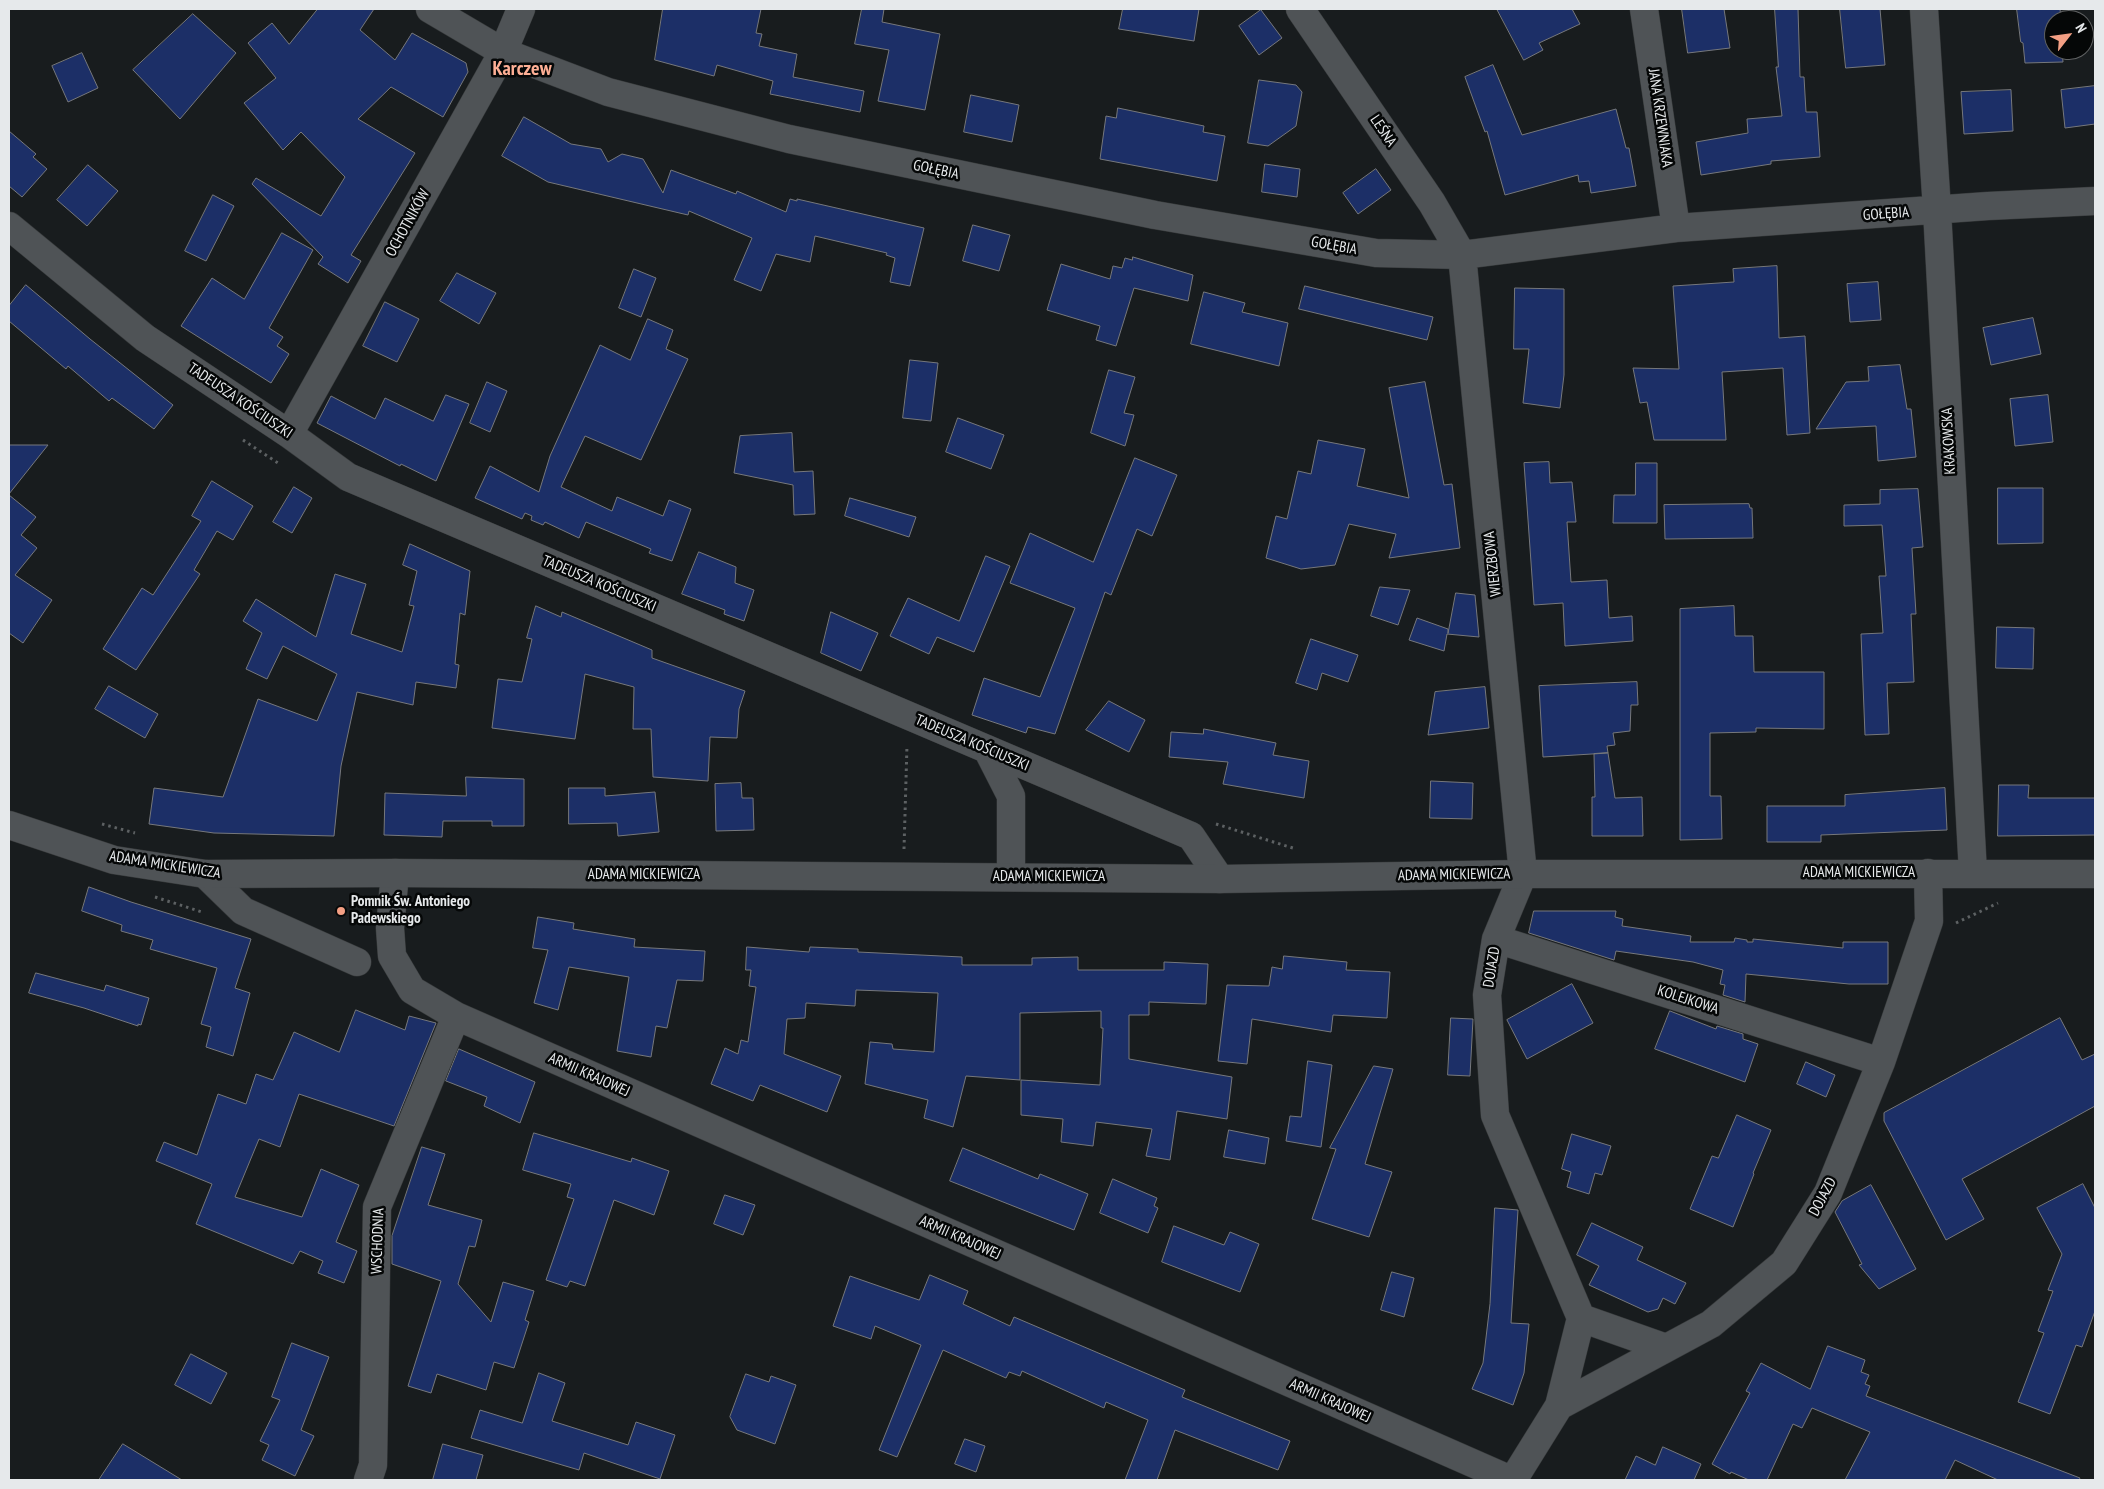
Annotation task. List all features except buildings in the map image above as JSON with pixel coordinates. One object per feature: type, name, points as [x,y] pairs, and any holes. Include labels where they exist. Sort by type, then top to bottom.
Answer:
[{"type":"street","name":"GOŁĘBIA","points":[[430,9],[503,52],[608,92],[789,139],[1155,215],[1366,252],[1462,255],[1676,228],[1937,210],[2095,202]]},
{"type":"street","name":"OCHOTNIKÓW","points":[[290,434],[503,52],[521,9]]},
{"type":"street","name":"LEŚNA","points":[[1300,9],[1432,203],[1462,255]]},
{"type":"street","name":"JANA KRZEWNIAKA","points":[[1644,9],[1676,228]]},
{"type":"street","name":"KRAKOWSKA","points":[[1924,9],[1937,210],[1973,873]]},
{"type":"street","name":"TADEUSZA KOŚCIUSZKI","points":[[9,226],[145,338],[290,434],[348,477],[1191,836],[1220,879]]},
{"type":"street","name":"WIERZBOWA","points":[[1462,255],[1523,874]]},
{"type":"street","points":[[987,749],[1010,796],[1011,877]]},
{"type":"street","name":"ADAMA MICKIEWICZA","points":[[9,825],[114,860],[205,874],[395,873],[1220,879],[1523,874],[2095,874]]},
{"type":"street","name":"ARMII KRAJOWEJ","points":[[395,873],[390,928],[392,956],[412,990],[456,1016],[1512,1480]]},
{"type":"street","name":"DOJAZD","points":[[1560,1406],[1711,1324],[1784,1262],[1828,1193],[1881,1062],[1929,921],[1928,873]]},
{"type":"street","points":[[205,874],[243,911],[357,962]]},
{"type":"street","name":"DOJAZD","points":[[1512,1480],[1560,1406],[1581,1318],[1495,1115],[1487,995],[1496,939],[1523,874]]},
{"type":"street","name":"KOLEJKOWA","points":[[1496,939],[1881,1062]]},
{"type":"street","name":"WSCHODNIA","points":[[368,1480],[373,1465],[378,1207],[456,1016]]},
{"type":"street","points":[[1581,1318],[1666,1348]]},
{"type":"path","points":[[1952,925],[2002,901]]},
{"type":"place","name":"Pomnik Św. Antoniego Padewskiego","points":[[341,911]]},
{"type":"district","name":"Karczew","points":[[522,69]]}]
